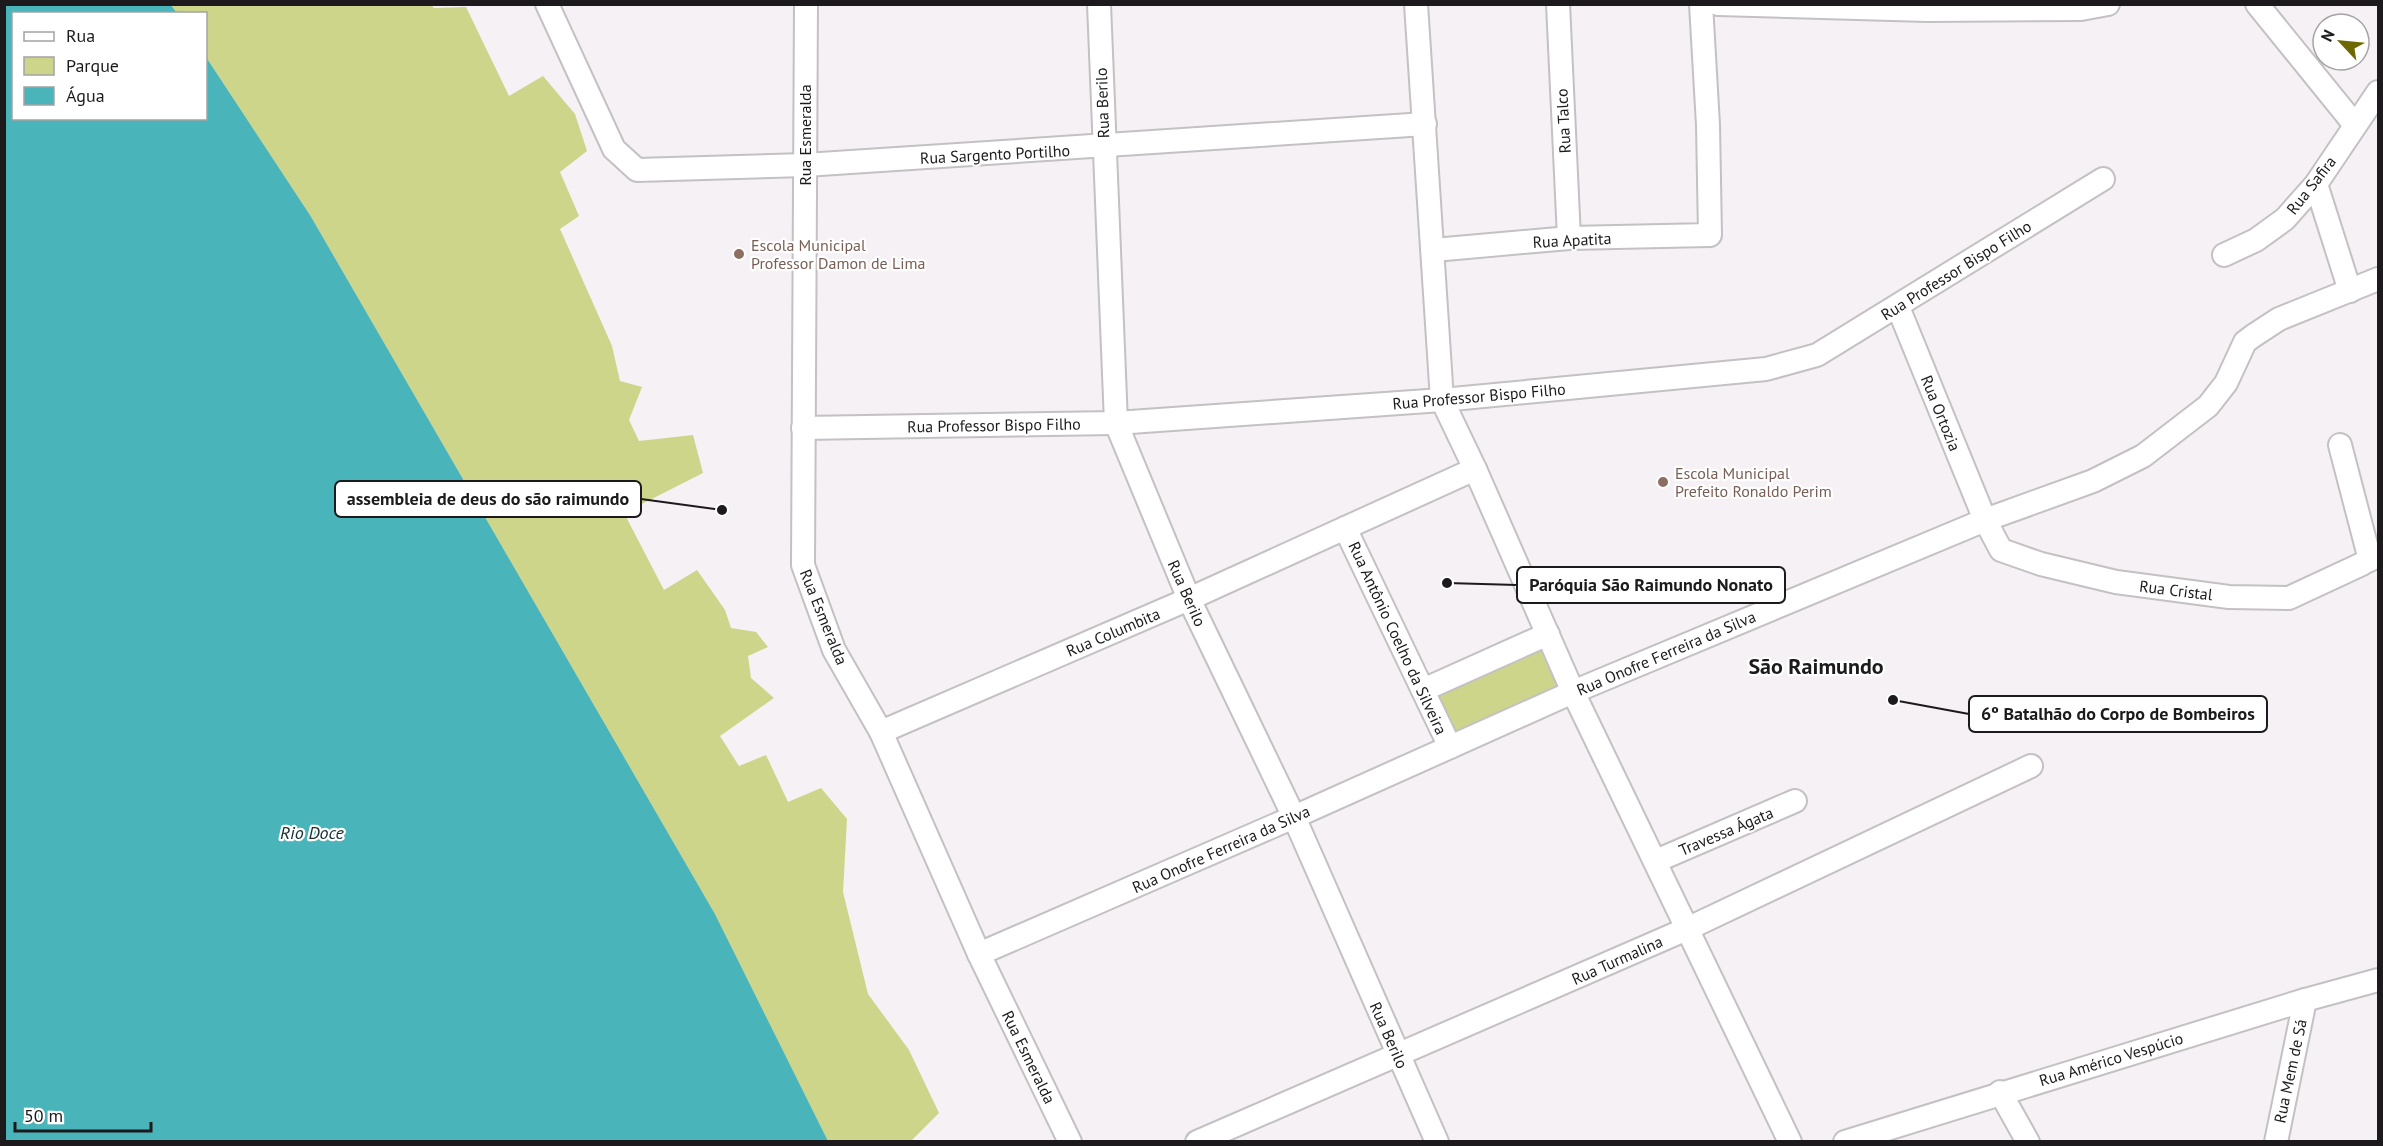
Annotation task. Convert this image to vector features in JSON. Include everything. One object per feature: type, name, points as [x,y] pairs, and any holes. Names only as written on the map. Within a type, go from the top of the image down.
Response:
[{"type":"street","name":"Rua Sargento Portilho","points":[[547,4],[614,150],[637,170],[805,165],[1425,124]]},
{"type":"street","name":"Rua Esmeralda","points":[[806,4],[803,565],[834,650],[881,732],[979,954],[1070,1142]]},
{"type":"street","name":"Rua Berilo","points":[[1099,4],[1103,147],[1116,423],[1189,599],[1294,817],[1437,1142]]},
{"type":"street","points":[[1416,4],[1434,249],[1442,400],[1574,692],[1790,1142]]},
{"type":"street","name":"Rua Talco","points":[[1558,4],[1569,238]]},
{"type":"street","name":"Rua Apatita","points":[[1434,249],[1569,238],[1710,235],[1708,125],[1701,4]]},
{"type":"street","points":[[1718,4],[1928,9],[2081,9],[2108,4]]},
{"type":"street","points":[[2257,4],[2355,125]]},
{"type":"street","name":"Rua Safira","points":[[2224,255],[2256,240],[2284,219],[2316,184],[2379,92]]},
{"type":"street","name":"Rua Professor Bispo Filho","points":[[803,428],[1116,423],[1442,400],[1766,369],[1817,355],[2103,179]]},
{"type":"street","points":[[2316,184],[2350,291]]},
{"type":"street","name":"Rua Onofre Ferreira da Silva","points":[[979,954],[1574,692],[1985,520],[2093,481],[2143,456],[2213,400],[2226,383],[2245,342],[2253,336],[2279,319],[2379,279]]},
{"type":"street","name":"Rua Ortozia","points":[[1898,307],[1985,520]]},
{"type":"street","points":[[2340,445],[2374,557]]},
{"type":"street","name":"Rua Columbita","points":[[881,732],[1189,599],[1475,469]]},
{"type":"street","name":"Rua Cristal","points":[[1985,520],[2001,550],[2041,564],[2116,582],[2229,597],[2289,598],[2374,557]]},
{"type":"street","name":"Rua Antônio Coelho da Silveira","points":[[1345,528],[1450,747]]},
{"type":"street","points":[[1422,690],[1548,634]]},
{"type":"street","name":"Rua Turmalina","points":[[1197,1142],[1689,928],[2031,765]]},
{"type":"street","name":"Travessa Ágata","points":[[1656,861],[1795,801]]},
{"type":"street","name":"Rua Américo Vespúcio","points":[[1845,1142],[2000,1092],[2379,980]]},
{"type":"street","name":"Rua Mem de Sá","points":[[2276,1142],[2305,1000]]},
{"type":"street","points":[[2000,1092],[2028,1142]]},
{"type":"green space","points":[[430,4],[434,8],[466,7],[509,96],[543,76],[575,114],[587,151],[560,172],[579,216],[560,229],[612,346],[620,381],[642,387],[629,420],[639,441],[693,435],[703,473],[624,513],[664,590],[697,570],[725,610],[731,628],[756,632],[768,647],[748,656],[751,678],[774,698],[720,736],[739,766],[766,755],[788,802],[821,788],[847,819],[843,892],[868,994],[909,1050],[939,1113],[911,1141],[828,1141],[715,914],[310,215],[207,59],[207,12],[176,12],[171,5]]},
{"type":"green space","points":[[1538,644],[1560,693],[1451,743],[1426,692]]},
{"type":"water","name":"Rio Doce","points":[[5,4],[171,5],[176,12],[12,12],[12,120],[207,120],[207,59],[310,215],[715,914],[828,1141],[5,1141]]},
{"type":"place","name":"Escola Municipal Professor Damon de Lima","points":[[739,254]]},
{"type":"place","name":"Escola Municipal Prefeito Ronaldo Perim","points":[[1663,482]]},
{"type":"place","name":"assembleia de deus do são raimundo","points":[[722,510]]},
{"type":"place","name":"Paróquia São Raimundo Nonato","points":[[1447,583]]},
{"type":"place","name":"6º Batalhão do Corpo de Bombeiros","points":[[1893,700]]},
{"type":"district","name":"São Raimundo","points":[[1816,666]]}]
